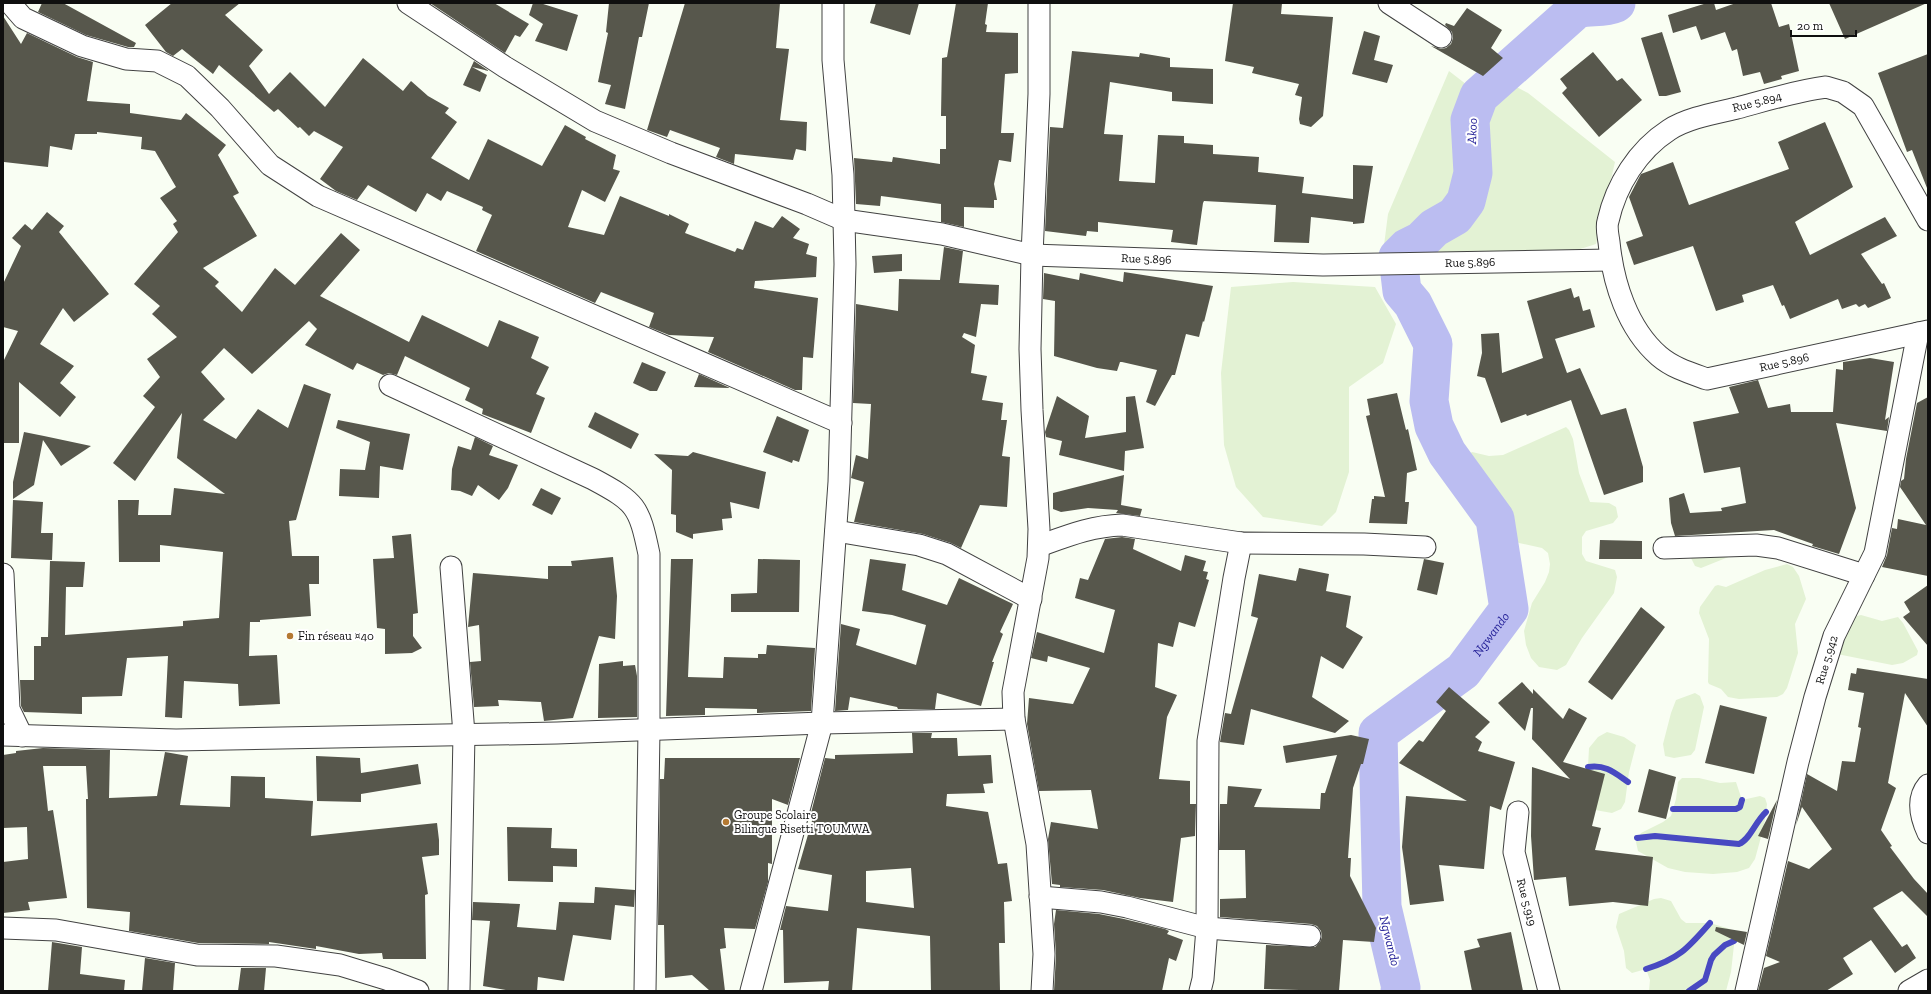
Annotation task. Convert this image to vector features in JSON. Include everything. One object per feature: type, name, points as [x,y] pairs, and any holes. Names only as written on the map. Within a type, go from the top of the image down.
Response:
[{"type":"street","points":[[3,5],[9,3],[23,18],[82,46],[126,59],[157,61],[187,76],[220,108],[270,165],[318,196],[841,424]]},
{"type":"street","name":"Rue 5.896","points":[[408,3],[505,67],[595,121],[671,153],[807,204],[844,220],[942,234],[1032,255],[1323,265],[1611,260],[1623,304],[1638,332],[1658,355],[1676,368],[1707,379],[1923,332]]},
{"type":"street","points":[[751,991],[822,723],[836,531],[841,424],[845,264],[843,175],[833,60],[833,3]]},
{"type":"street","points":[[1039,3],[1039,94],[1032,255],[1030,349],[1039,529],[1038,558],[1013,692],[1014,719],[1037,844],[1044,954],[1042,991]]},
{"type":"street","points":[[1389,3],[1441,37]]},
{"type":"street","name":"Rue 5.894","points":[[1611,260],[1607,222],[1618,191],[1633,164],[1649,145],[1670,129],[1699,117],[1826,86],[1843,92],[1863,106],[1928,220]]},
{"type":"street","name":"Rue 5.942","points":[[1746,991],[1798,762],[1815,697],[1834,636],[1875,553],[1923,332]]},
{"type":"street","points":[[390,385],[593,479],[622,494],[637,511],[643,526],[649,554],[649,730],[645,991]]},
{"type":"street","points":[[1038,546],[1103,526],[1122,526],[1241,543],[1425,546]]},
{"type":"street","points":[[836,531],[919,546],[947,554],[1031,599]]},
{"type":"street","points":[[1200,991],[1204,979],[1208,928],[1208,741],[1241,543]]},
{"type":"street","points":[[1664,548],[1756,545],[1778,548],[1864,575]]},
{"type":"street","points":[[451,567],[464,734],[459,991]]},
{"type":"street","points":[[3,574],[8,709],[13,736],[176,740],[649,730],[822,723],[1014,719]]},
{"type":"street","points":[[1928,785],[1925,789],[1920,809],[1928,833]]},
{"type":"street","name":"Rue 5.919","points":[[1518,812],[1514,852],[1549,991]]},
{"type":"street","points":[[1040,897],[1101,902],[1127,907],[1208,928],[1310,936]]},
{"type":"street","points":[[3,928],[56,930],[197,955],[276,956],[333,964],[386,979],[418,991]]},
{"type":"street","points":[[1909,991],[1928,980]]},
{"type":"green space","points":[[1449,71],[1471,88],[1507,82],[1528,93],[1615,162],[1596,244],[1571,252],[1383,253],[1388,214]]},
{"type":"green space","points":[[1293,282],[1375,287],[1396,324],[1383,363],[1349,387],[1349,472],[1336,512],[1322,526],[1263,517],[1236,487],[1224,445],[1221,373],[1231,287]]},
{"type":"green space","points":[[1566,427],[1573,439],[1579,473],[1590,502],[1609,503],[1616,507],[1618,517],[1613,523],[1586,531],[1582,537],[1582,554],[1586,561],[1615,570],[1617,577],[1614,593],[1582,638],[1566,665],[1557,670],[1539,667],[1531,658],[1526,645],[1524,631],[1532,603],[1545,582],[1549,572],[1550,564],[1548,553],[1542,548],[1519,543],[1501,531],[1491,520],[1483,506],[1485,495],[1470,463],[1469,454],[1472,452],[1489,456],[1503,455]]},
{"type":"green space","points":[[1692,552],[1731,556],[1701,568],[1695,566],[1691,558]]},
{"type":"green space","points":[[1787,564],[1793,567],[1799,576],[1806,599],[1795,624],[1798,653],[1787,688],[1783,694],[1777,697],[1739,699],[1728,697],[1721,689],[1709,684],[1708,682],[1709,639],[1699,613],[1700,607],[1715,586],[1718,585],[1726,587],[1765,570]]},
{"type":"green space","points":[[1861,615],[1882,621],[1898,617],[1903,623],[1918,651],[1917,655],[1903,663],[1892,665],[1837,654],[1852,617]]},
{"type":"green space","points":[[1695,693],[1700,696],[1704,707],[1695,750],[1691,755],[1674,758],[1665,756],[1663,744],[1676,700]]},
{"type":"green space","points":[[1607,732],[1624,737],[1636,745],[1629,772],[1625,802],[1621,809],[1612,813],[1595,810],[1578,775],[1588,767],[1589,748],[1598,737]]},
{"type":"green space","points":[[1682,778],[1699,778],[1720,783],[1736,782],[1742,800],[1760,796],[1765,798],[1767,804],[1764,826],[1755,859],[1749,868],[1737,872],[1713,874],[1685,872],[1668,868],[1638,851],[1636,842],[1641,833],[1663,822],[1671,816],[1676,799],[1678,782]]},
{"type":"green space","points":[[1661,898],[1671,901],[1681,919],[1686,923],[1710,923],[1730,929],[1734,945],[1731,972],[1726,991],[1649,991],[1650,980],[1646,969],[1632,973],[1626,968],[1624,951],[1616,927],[1619,914],[1654,899]]},
{"type":"building","points":[[42,3],[63,3],[136,43],[134,47],[128,47],[86,35],[38,12]]},
{"type":"building","points":[[172,3],[240,3],[225,15],[263,50],[249,66],[269,94],[290,72],[325,107],[363,58],[403,91],[411,81],[428,96],[449,108],[445,113],[457,122],[431,158],[469,180],[488,139],[542,166],[565,125],[586,137],[585,139],[616,155],[613,169],[620,171],[605,202],[582,190],[568,227],[604,235],[620,196],[669,216],[669,214],[689,224],[685,233],[735,252],[737,248],[743,250],[755,221],[773,228],[782,216],[800,229],[793,238],[809,244],[806,254],[817,257],[816,277],[755,281],[754,288],[818,298],[813,358],[803,357],[802,390],[795,390],[708,352],[714,337],[669,335],[649,327],[654,313],[601,292],[595,303],[476,251],[492,215],[482,210],[483,207],[447,191],[441,201],[427,193],[416,212],[368,185],[357,200],[336,191],[320,179],[343,147],[314,131],[309,136],[278,109],[274,112],[219,65],[213,74],[182,49],[173,56],[166,52],[145,25]]},
{"type":"building","points":[[430,3],[494,3],[529,24],[520,37],[515,35],[505,53]]},
{"type":"building","points":[[533,3],[540,3],[578,15],[567,51],[535,41],[543,24],[529,15]]},
{"type":"building","points":[[609,3],[649,3],[642,37],[639,37],[625,109],[605,104],[611,85],[598,82],[608,33],[606,32]]},
{"type":"building","points":[[685,3],[780,3],[776,48],[789,49],[780,120],[807,122],[806,151],[796,149],[793,160],[735,154],[734,164],[716,157],[720,148],[670,130],[667,137],[647,130]]},
{"type":"building","points":[[876,3],[919,3],[910,35],[870,23]]},
{"type":"building","points":[[956,3],[988,3],[985,24],[987,25],[986,32],[1018,33],[1018,73],[1005,74],[1001,133],[1014,133],[1011,162],[999,160],[994,184],[997,200],[994,200],[994,208],[964,207],[964,227],[941,222],[941,204],[881,196],[880,206],[856,204],[854,158],[892,162],[893,157],[940,164],[940,149],[946,149],[946,116],[941,116],[942,58],[947,57]]},
{"type":"building","points":[[1233,3],[1282,3],[1281,14],[1333,17],[1323,116],[1311,127],[1300,124],[1299,119],[1302,97],[1295,95],[1299,84],[1252,73],[1254,67],[1225,61]]},
{"type":"building","points":[[1707,3],[1714,3],[1716,10],[1736,3],[1771,3],[1779,27],[1789,24],[1799,71],[1781,76],[1782,79],[1764,84],[1760,72],[1743,76],[1737,49],[1732,51],[1725,32],[1701,40],[1696,26],[1673,33],[1668,15]]},
{"type":"building","points":[[1829,3],[1927,3],[1845,39]]},
{"type":"building","points":[[1467,8],[1502,30],[1491,48],[1503,58],[1483,76],[1431,46],[1441,49],[1446,48],[1451,44],[1453,38],[1452,32],[1445,25],[1446,23],[1454,26]]},
{"type":"building","points":[[3,16],[21,44],[27,33],[77,57],[93,62],[87,101],[130,104],[130,113],[181,120],[186,113],[226,145],[218,155],[239,193],[233,196],[257,236],[203,268],[219,282],[215,286],[242,312],[275,268],[295,285],[341,233],[360,250],[320,296],[409,342],[422,315],[488,347],[499,320],[539,337],[531,358],[549,367],[536,394],[545,398],[531,433],[482,414],[483,409],[465,400],[470,388],[405,356],[397,375],[389,373],[383,375],[357,363],[353,370],[305,345],[317,329],[309,321],[252,374],[224,348],[201,372],[225,399],[203,420],[236,439],[258,409],[288,428],[304,384],[331,394],[296,520],[289,521],[292,556],[319,556],[319,584],[309,584],[311,616],[250,622],[249,656],[277,655],[280,704],[239,706],[238,684],[184,681],[182,718],[165,717],[168,656],[127,658],[122,696],[82,697],[82,714],[24,712],[21,706],[20,680],[34,680],[34,646],[41,646],[41,637],[48,637],[50,561],[85,562],[83,587],[66,587],[65,635],[183,626],[183,621],[219,618],[223,552],[160,545],[160,562],[119,562],[118,500],[139,500],[138,515],[171,515],[174,488],[225,494],[177,458],[182,413],[135,481],[113,463],[155,407],[143,396],[160,377],[147,359],[177,337],[152,314],[160,306],[134,284],[178,232],[173,224],[177,221],[160,198],[176,187],[155,151],[141,149],[142,137],[97,132],[97,134],[75,134],[72,150],[50,146],[48,167],[4,162]]},
{"type":"building","points":[[1364,31],[1380,36],[1374,60],[1393,65],[1387,83],[1352,74]]},
{"type":"building","points":[[1662,32],[1681,92],[1666,96],[1659,96],[1641,38]]},
{"type":"building","points":[[1072,51],[1139,57],[1140,53],[1170,58],[1170,67],[1213,69],[1213,104],[1172,101],[1172,92],[1110,82],[1104,134],[1123,135],[1119,181],[1155,183],[1158,135],[1184,136],[1184,143],[1213,145],[1213,154],[1259,157],[1258,172],[1304,177],[1302,193],[1353,199],[1353,165],[1373,166],[1364,223],[1353,224],[1353,222],[1311,217],[1309,243],[1274,242],[1276,205],[1204,201],[1197,245],[1171,242],[1173,230],[1098,222],[1098,232],[1087,231],[1086,236],[1045,231],[1050,127],[1063,128]]},
{"type":"building","points":[[1593,52],[1617,81],[1622,78],[1642,100],[1599,137],[1562,93],[1567,88],[1560,79]]},
{"type":"building","points":[[1928,54],[1927,188],[1912,150],[1907,152],[1878,73]]},
{"type":"building","points":[[474,61],[489,71],[472,67],[487,75],[480,92],[463,85]]},
{"type":"building","points":[[1825,122],[1853,187],[1795,222],[1810,255],[1885,217],[1897,236],[1861,254],[1882,284],[1884,283],[1891,298],[1868,308],[1865,304],[1859,307],[1856,304],[1842,309],[1838,299],[1790,319],[1784,305],[1782,306],[1773,285],[1742,295],[1744,302],[1716,311],[1693,246],[1634,265],[1626,242],[1643,236],[1629,197],[1641,174],[1673,162],[1689,205],[1789,169],[1778,142]]},
{"type":"building","points":[[47,212],[64,226],[59,232],[109,294],[74,322],[63,308],[40,344],[74,366],[60,383],[76,397],[60,417],[19,382],[19,443],[3,443],[3,362],[18,331],[3,327],[3,284],[21,246],[12,238],[25,224],[32,230]]},
{"type":"building","points":[[944,247],[963,251],[959,283],[999,285],[998,305],[981,304],[976,337],[964,333],[962,337],[975,345],[971,373],[987,376],[982,400],[1003,403],[1001,420],[1007,420],[1002,456],[1010,457],[1007,507],[980,505],[961,548],[951,543],[923,534],[854,522],[864,482],[851,478],[856,455],[868,459],[871,404],[853,403],[856,304],[898,311],[899,279],[940,280]]},
{"type":"building","points":[[902,254],[902,271],[874,273],[872,256]]},
{"type":"building","points":[[1124,272],[1213,286],[1199,337],[1186,334],[1175,375],[1172,375],[1155,406],[1146,402],[1157,370],[1120,362],[1117,371],[1097,368],[1054,356],[1055,301],[1043,299],[1044,273],[1079,280],[1080,273],[1123,282]]},
{"type":"building","points":[[1571,288],[1574,298],[1579,296],[1583,311],[1590,309],[1595,327],[1555,339],[1567,373],[1580,368],[1601,415],[1626,408],[1643,467],[1643,482],[1604,495],[1571,400],[1527,416],[1526,414],[1501,423],[1485,378],[1477,376],[1482,353],[1481,334],[1499,333],[1502,373],[1543,358],[1527,301]]},
{"type":"building","points":[[1870,358],[1894,362],[1885,420],[1889,417],[1887,431],[1836,423],[1856,508],[1839,554],[1812,546],[1813,544],[1774,530],[1675,536],[1671,523],[1669,498],[1684,493],[1690,513],[1722,511],[1721,508],[1746,503],[1740,467],[1704,473],[1693,422],[1739,413],[1729,387],[1758,380],[1768,408],[1790,404],[1791,412],[1833,412],[1836,369],[1843,370],[1843,362]]},
{"type":"building","points":[[642,362],[666,372],[657,391],[650,391],[633,383]]},
{"type":"building","points":[[699,374],[730,388],[694,387]]},
{"type":"building","points":[[1397,393],[1406,430],[1408,429],[1417,470],[1407,473],[1405,502],[1409,502],[1407,524],[1369,523],[1372,499],[1374,499],[1374,496],[1385,497],[1366,416],[1370,415],[1367,399]]},
{"type":"building","points":[[1057,396],[1089,416],[1085,438],[1126,432],[1126,397],[1135,396],[1144,448],[1125,451],[1124,471],[1059,455],[1062,441],[1046,437],[1045,432]]},
{"type":"building","points":[[1928,397],[1928,576],[1882,567],[1887,555],[1892,528],[1897,529],[1898,519],[1926,525],[1900,487],[1901,481],[1904,479],[1906,459],[1917,403]]},
{"type":"building","points":[[595,412],[639,434],[631,449],[588,427]]},
{"type":"building","points":[[777,416],[809,430],[799,462],[793,460],[792,463],[763,452]]},
{"type":"building","points":[[338,420],[410,434],[403,470],[380,466],[379,498],[339,496],[340,469],[365,470],[370,442],[336,428]]},
{"type":"building","points":[[24,432],[91,446],[61,466],[43,440],[34,485],[13,499],[13,482]]},
{"type":"building","points":[[475,437],[493,446],[489,455],[518,465],[508,488],[499,500],[478,485],[472,496],[460,491],[451,490],[452,469],[458,446],[471,450]]},
{"type":"building","points":[[693,452],[766,472],[759,509],[730,502],[732,518],[722,519],[723,530],[693,534],[693,539],[676,532],[676,515],[671,514],[672,470],[654,454],[688,456]]},
{"type":"building","points":[[1124,475],[1121,505],[1142,509],[1140,516],[1116,513],[1118,510],[1088,508],[1061,512],[1053,509],[1053,493]]},
{"type":"building","points":[[541,488],[561,498],[552,515],[532,505]]},
{"type":"building","points":[[13,500],[43,502],[41,533],[53,533],[52,560],[11,558]]},
{"type":"building","points":[[411,534],[418,613],[413,614],[413,636],[422,648],[412,653],[385,654],[385,629],[377,628],[373,559],[394,558],[392,536]]},
{"type":"building","points":[[1122,537],[1135,539],[1133,549],[1181,571],[1185,555],[1206,561],[1203,571],[1208,572],[1206,579],[1209,580],[1195,627],[1179,622],[1173,647],[1158,643],[1155,687],[1177,695],[1167,717],[1159,779],[1190,781],[1190,804],[1196,804],[1195,836],[1181,838],[1173,902],[1140,898],[1103,890],[1060,887],[1060,885],[1052,884],[1048,839],[1051,822],[1098,829],[1091,790],[1039,791],[1027,724],[1029,698],[1073,704],[1090,668],[1048,656],[1047,662],[1031,658],[1037,632],[1104,653],[1115,610],[1075,598],[1080,578],[1088,580],[1105,539]]},
{"type":"building","points":[[1600,540],[1642,541],[1642,559],[1599,559]]},
{"type":"building","points":[[613,557],[617,596],[615,639],[599,636],[573,718],[544,721],[541,702],[498,700],[499,706],[474,707],[470,662],[481,661],[479,625],[468,627],[473,573],[548,579],[548,566],[572,566],[571,561]]},
{"type":"building","points":[[671,559],[693,559],[688,677],[723,678],[724,657],[758,658],[758,654],[766,654],[767,645],[815,648],[811,711],[757,713],[757,709],[705,708],[705,715],[666,716]]},
{"type":"building","points":[[758,559],[800,560],[799,612],[731,612],[731,594],[757,593]]},
{"type":"building","points":[[870,559],[906,564],[902,590],[947,605],[959,578],[1013,604],[1000,632],[1003,634],[992,662],[994,662],[981,706],[937,693],[935,709],[898,709],[897,707],[850,697],[848,710],[835,711],[841,624],[860,629],[856,645],[916,665],[926,625],[892,615],[862,611]]},
{"type":"building","points":[[1424,559],[1444,563],[1437,595],[1417,590]]},
{"type":"building","points":[[1299,568],[1329,574],[1326,591],[1351,596],[1346,627],[1363,637],[1343,669],[1321,656],[1312,697],[1349,721],[1335,733],[1251,709],[1244,745],[1220,742],[1225,713],[1231,714],[1258,618],[1251,616],[1259,574],[1296,581]]},
{"type":"building","points":[[1928,585],[1928,646],[1903,617],[1910,612],[1904,602]]},
{"type":"building","points":[[1641,607],[1665,627],[1612,700],[1588,682]]},
{"type":"building","points":[[623,661],[623,666],[635,665],[637,676],[637,717],[598,718],[599,664]]},
{"type":"building","points":[[1857,668],[1928,679],[1928,727],[1905,693],[1888,783],[1896,788],[1881,830],[1892,846],[1890,847],[1914,879],[1928,894],[1928,917],[1902,891],[1873,908],[1902,947],[1907,944],[1916,958],[1895,973],[1871,940],[1843,958],[1853,974],[1826,991],[1758,991],[1764,968],[1780,962],[1766,956],[1788,861],[1809,869],[1832,849],[1802,807],[1796,825],[1807,774],[1837,791],[1842,761],[1855,762],[1861,728],[1858,727],[1864,693],[1848,690],[1851,673],[1856,674]]},
{"type":"building","points":[[1522,682],[1533,694],[1533,689],[1563,719],[1569,708],[1587,718],[1563,762],[1605,774],[1592,826],[1601,828],[1595,850],[1653,857],[1648,906],[1613,902],[1569,906],[1566,877],[1534,880],[1531,836],[1532,767],[1570,779],[1532,739],[1533,708],[1531,708],[1525,731],[1498,703]]},
{"type":"building","points":[[1449,687],[1490,722],[1475,737],[1482,742],[1478,751],[1515,762],[1501,810],[1490,806],[1484,869],[1439,865],[1444,901],[1410,905],[1402,847],[1406,796],[1467,801],[1399,763],[1419,740],[1423,742],[1446,711],[1436,702]]},
{"type":"building","points":[[1720,705],[1767,717],[1754,774],[1705,763]]},
{"type":"building","points":[[912,733],[932,733],[931,738],[957,738],[958,756],[991,755],[993,783],[983,784],[985,793],[947,794],[946,806],[988,812],[998,864],[1007,863],[1012,901],[1004,902],[1005,943],[999,943],[1000,991],[931,991],[930,936],[857,928],[852,991],[828,991],[829,981],[784,983],[783,930],[780,930],[786,906],[828,911],[832,875],[798,869],[814,814],[811,813],[825,758],[835,759],[835,755],[913,753]],"holes":[[[911,868],[914,908],[866,902],[866,871]]]},
{"type":"building","points":[[1351,735],[1369,739],[1363,764],[1361,764],[1353,788],[1348,858],[1351,858],[1350,876],[1376,928],[1374,942],[1343,940],[1339,991],[1264,989],[1266,945],[1315,947],[1320,942],[1322,937],[1321,931],[1317,926],[1311,924],[1220,917],[1220,899],[1246,898],[1245,850],[1219,850],[1220,804],[1227,804],[1228,786],[1262,789],[1254,807],[1320,809],[1321,793],[1325,793],[1337,755],[1286,763],[1283,746]]},
{"type":"building","points":[[43,748],[110,750],[109,798],[157,796],[165,752],[188,756],[180,805],[230,807],[231,776],[265,777],[265,798],[313,801],[311,836],[437,823],[439,855],[422,857],[428,894],[425,895],[426,959],[383,959],[382,953],[359,954],[316,946],[316,949],[269,942],[269,944],[198,943],[129,931],[130,912],[87,908],[86,799],[88,799],[86,766],[43,766],[48,811],[53,810],[67,898],[28,902],[30,910],[3,913],[3,862],[28,859],[27,827],[3,828],[3,755],[16,753],[16,751]]},
{"type":"building","points":[[316,756],[360,758],[361,773],[418,764],[421,784],[361,794],[361,802],[317,801]]},
{"type":"building","name":"Groupe Scolaire Bilingue Risetti TOUMWA","points":[[665,758],[800,758],[788,805],[772,799],[772,864],[768,863],[768,882],[755,929],[724,928],[726,948],[720,949],[725,991],[710,991],[692,975],[665,978],[664,925],[658,925],[660,779],[664,779]]},
{"type":"building","points":[[1649,769],[1676,777],[1666,819],[1638,812]]},
{"type":"building","points":[[1777,800],[1768,839],[1758,836],[1768,817]]},
{"type":"building","points":[[507,827],[552,828],[551,848],[577,849],[577,867],[553,866],[553,882],[508,881]]},
{"type":"building","points":[[595,887],[635,890],[634,907],[615,905],[611,940],[573,935],[564,981],[538,977],[537,991],[511,991],[483,986],[490,921],[472,920],[473,902],[520,904],[517,927],[556,930],[559,902],[594,903]]},
{"type":"building","points":[[1056,910],[1099,914],[1124,919],[1165,929],[1169,931],[1167,934],[1183,940],[1176,961],[1169,958],[1162,991],[1054,991],[1056,955],[1054,924]]},
{"type":"building","points":[[1716,927],[1747,932],[1744,945],[1715,931]]},
{"type":"building","points":[[1511,932],[1523,991],[1472,991],[1464,951],[1480,947],[1477,939]]},
{"type":"building","points":[[52,942],[82,947],[80,974],[125,980],[124,991],[48,991]]},
{"type":"building","points":[[145,958],[175,963],[173,991],[142,991]]},
{"type":"building","points":[[241,968],[266,968],[264,991],[238,991]]},
{"type":"waterway","name":"Ngwando","points":[[1400,991],[1401,988],[1382,907],[1378,733],[1463,671],[1509,609],[1495,519],[1447,453],[1434,426],[1429,401],[1433,344],[1413,304],[1402,291],[1398,257],[1407,248],[1421,241],[1434,228],[1455,216],[1466,201],[1473,173],[1470,120],[1479,96],[1577,9],[1606,6],[1616,3]]},
{"type":"waterway","points":[[1588,767],[1594,766],[1605,768],[1628,782]]},
{"type":"waterway","points":[[1673,809],[1736,809],[1740,807],[1742,800]]},
{"type":"waterway","points":[[1637,838],[1655,836],[1739,844],[1746,839],[1766,812]]},
{"type":"waterway","points":[[1646,969],[1667,961],[1682,952],[1710,923]]},
{"type":"waterway","points":[[1689,991],[1705,980],[1714,955],[1725,945],[1734,941]]},
{"type":"place","name":"Fin réseau ¤40","points":[[290,636]]},
{"type":"place","name":"Groupe Scolaire Bilingue Risetti TOUMWA","points":[[726,822]]},
{"type":"water label","name":"Akoo","points":[[1472,131]]}]
